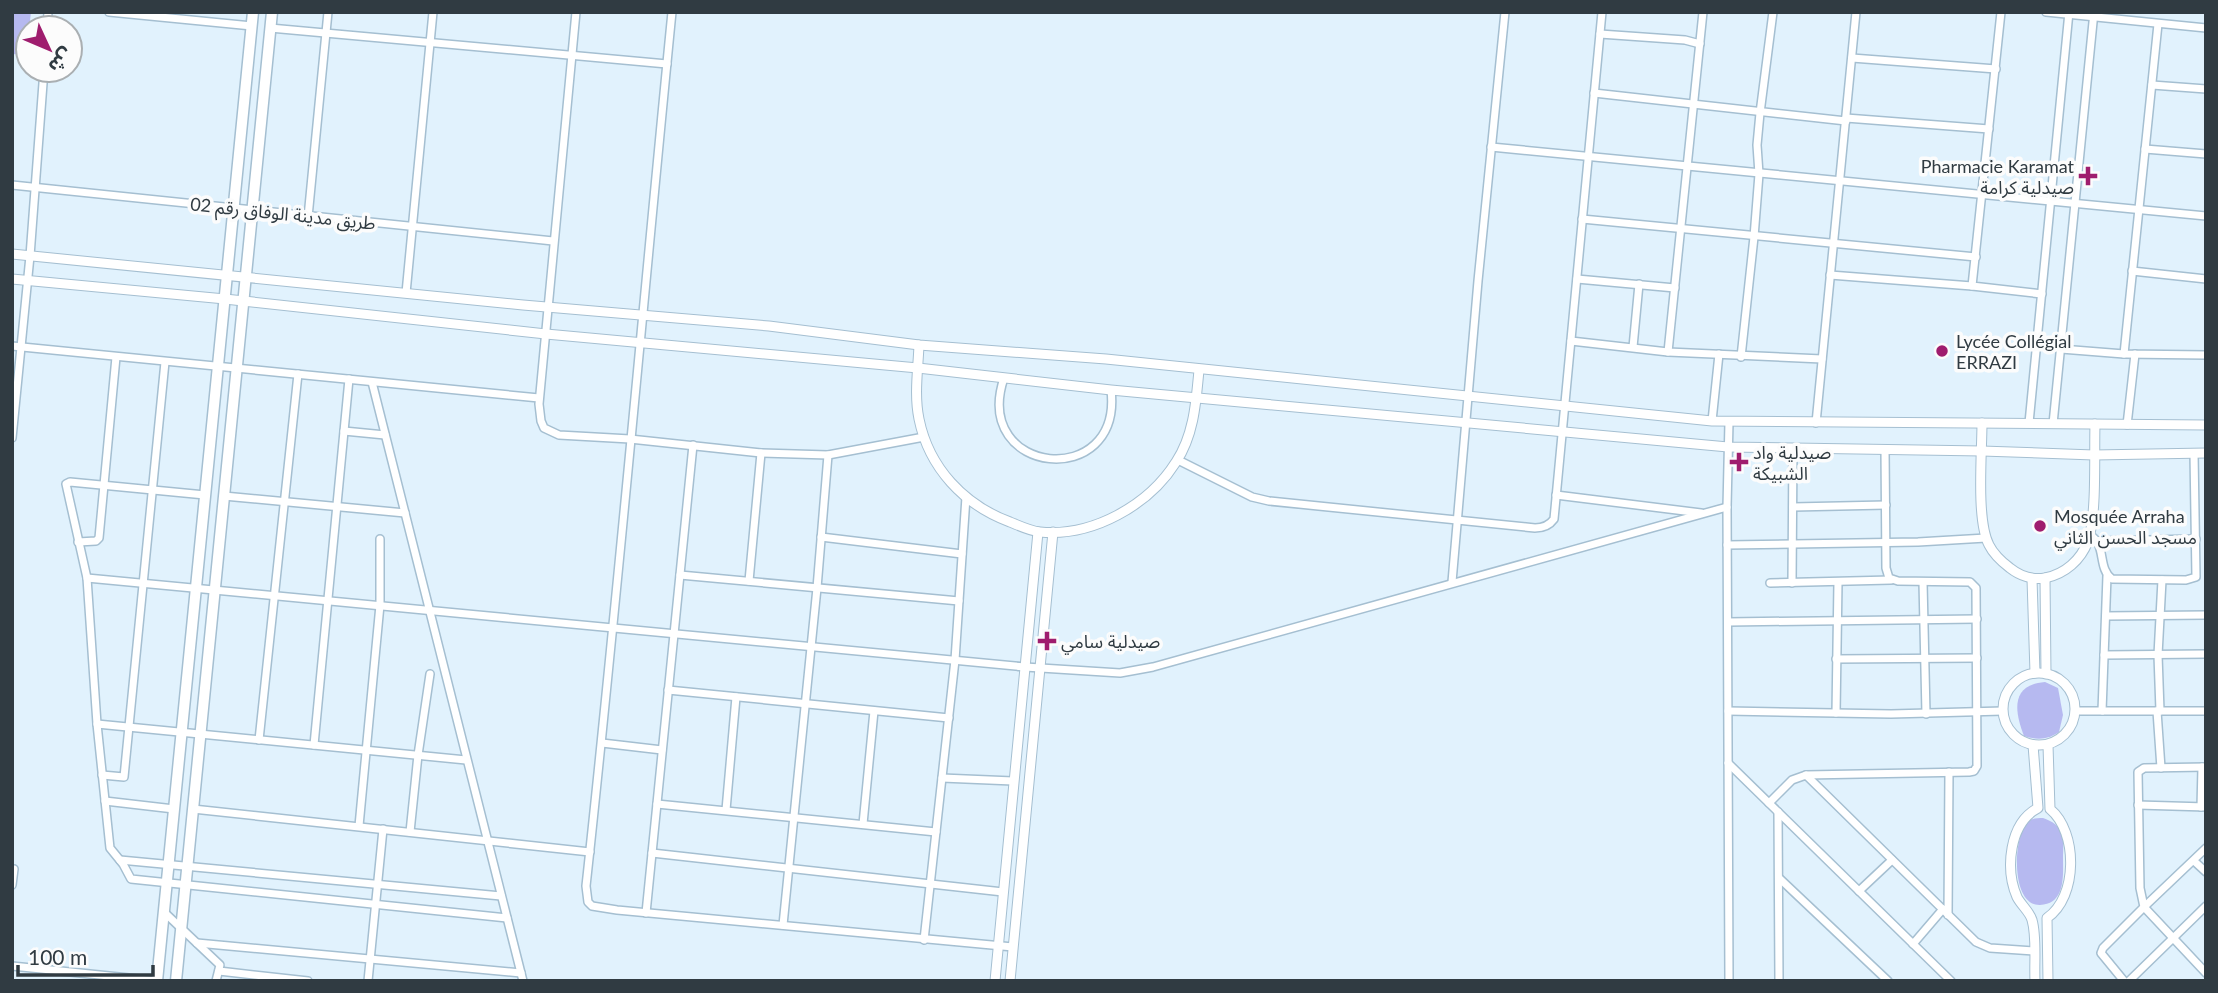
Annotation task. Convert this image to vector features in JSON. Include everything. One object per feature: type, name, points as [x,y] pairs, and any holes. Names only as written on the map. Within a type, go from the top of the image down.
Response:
[{"type":"main road","points":[[157,981],[253,12]]},
{"type":"main road","points":[[176,981],[272,12]]},
{"type":"street","points":[[108,12],[252,26]]},
{"type":"street","points":[[308,217],[328,12]]},
{"type":"street","points":[[406,293],[433,12]]},
{"type":"street","points":[[576,12],[539,398],[544,428],[552,433],[761,453],[828,455],[924,437]]},
{"type":"street","points":[[673,12],[586,893],[590,905],[646,913],[1013,947]]},
{"type":"street","points":[[1452,582],[1505,12]]},
{"type":"street","points":[[1178,460],[1260,499],[1543,527],[1554,519],[1602,12]]},
{"type":"street","points":[[1668,352],[1703,12]]},
{"type":"street","points":[[1741,357],[1759,174],[1757,145],[1773,12]]},
{"type":"street","points":[[1816,423],[1856,12]]},
{"type":"street","points":[[1972,286],[2001,12]]},
{"type":"street","points":[[2046,12],[2206,28]]},
{"type":"street","points":[[2029,423],[2069,13]]},
{"type":"street","points":[[2053,424],[2094,15]]},
{"type":"street","points":[[2124,354],[2158,24]]},
{"type":"street","points":[[270,28],[667,64]]},
{"type":"street","points":[[1600,34],[1685,40],[1700,44]]},
{"type":"street","points":[[1852,58],[1996,69]]},
{"type":"street","points":[[12,438],[28,281],[43,84]]},
{"type":"street","points":[[2152,85],[2206,89]]},
{"type":"street","points":[[1594,93],[1760,113],[1989,129]]},
{"type":"street","points":[[1491,147],[2206,216]]},
{"type":"street","points":[[2145,149],[2206,154]]},
{"type":"street","name":"طريق مدينة الوفاق رقم 02","points":[[12,185],[553,241]]},
{"type":"street","points":[[1582,219],[1976,257]]},
{"type":"street","points":[[12,254],[769,326],[919,345],[1093,358],[1712,421],[2206,425]]},
{"type":"street","points":[[2132,271],[2206,279]]},
{"type":"street","points":[[1830,275],[2042,294]]},
{"type":"street","points":[[12,279],[1466,425],[1728,447],[2094,455],[2206,453]]},
{"type":"street","points":[[1577,279],[1675,288]]},
{"type":"street","points":[[1633,347],[1639,284]]},
{"type":"street","points":[[1571,341],[1668,352],[1822,359]]},
{"type":"street","points":[[919,345],[916,403],[924,437],[941,470],[966,498],[997,517],[1038,532],[1053,532],[1106,521],[1147,497],[1164,480],[1178,460],[1191,430],[1199,370]]},
{"type":"street","points":[[12,346],[539,398]]},
{"type":"street","points":[[2061,349],[2124,354],[2206,355]]},
{"type":"street","points":[[1712,421],[1719,354]]},
{"type":"street","points":[[2127,425],[2135,354]]},
{"type":"street","points":[[78,542],[96,541],[99,538],[116,357]]},
{"type":"street","points":[[102,775],[124,777],[165,362]]},
{"type":"street","points":[[259,740],[298,374]]},
{"type":"street","points":[[1004,378],[998,405],[1005,431],[1023,451],[1049,460],[1076,456],[1098,441],[1111,417],[1111,390]]},
{"type":"street","points":[[314,745],[349,379]]},
{"type":"street","points":[[197,943],[522,977],[372,382]]},
{"type":"street","points":[[1729,422],[1729,981]]},
{"type":"street","points":[[1982,423],[1982,499],[1986,538],[2000,560],[2014,571],[2032,579],[2045,578],[2065,570],[2094,538]]},
{"type":"street","points":[[2095,424],[2094,538],[2107,575],[2102,711]]},
{"type":"street","points":[[344,431],[385,435]]},
{"type":"street","points":[[646,913],[693,445]]},
{"type":"street","points":[[1792,583],[1793,449]]},
{"type":"street","points":[[1885,449],[1887,574],[1892,580]]},
{"type":"street","points":[[749,581],[761,453]]},
{"type":"street","points":[[2194,453],[2196,577]]},
{"type":"street","points":[[783,925],[828,455]]},
{"type":"street","points":[[205,495],[70,482],[66,484],[87,578],[97,724],[110,848],[131,879],[507,918]]},
{"type":"street","points":[[1556,495],[1705,513]]},
{"type":"street","points":[[224,496],[405,513]]},
{"type":"street","points":[[924,940],[955,660],[966,498]]},
{"type":"street","points":[[2196,502],[2206,502]]},
{"type":"street","points":[[1793,507],[1886,505]]},
{"type":"street","points":[[87,578],[1100,673],[1135,671],[1727,507]]},
{"type":"street","points":[[995,981],[1038,532]]},
{"type":"street","points":[[1010,981],[1053,532]]},
{"type":"street","points":[[821,537],[962,554]]},
{"type":"street","points":[[1727,545],[1986,538]]},
{"type":"street","points":[[2094,538],[2206,541]]},
{"type":"street","points":[[359,826],[380,605],[380,539]]},
{"type":"street","points":[[680,575],[959,601]]},
{"type":"street","points":[[2107,575],[2123,581],[2206,577]]},
{"type":"street","points":[[2045,578],[2046,674]]},
{"type":"street","points":[[2032,579],[2035,673]]},
{"type":"street","points":[[1769,803],[1792,780],[1806,775],[1969,772],[1976,769],[1977,619],[1976,588],[1973,583],[1892,580],[1770,583]]},
{"type":"street","points":[[2161,768],[2158,655],[2162,580]]},
{"type":"street","points":[[1836,713],[1838,582]]},
{"type":"street","points":[[1923,582],[1926,713]]},
{"type":"street","points":[[2106,616],[2206,615]]},
{"type":"street","points":[[1728,622],[1977,619]]},
{"type":"street","points":[[2104,655],[2206,654]]},
{"type":"street","points":[[1836,659],[1976,658]]},
{"type":"street","points":[[2035,673],[2046,674],[2064,683],[2075,700],[2076,711],[2067,733],[2059,740],[2048,745],[2033,746],[2012,734],[2005,723],[2004,700],[2015,682],[2035,673]]},
{"type":"street","points":[[410,832],[430,674]]},
{"type":"street","points":[[668,690],[948,718]]},
{"type":"street","points":[[726,810],[736,697]]},
{"type":"street","points":[[863,824],[874,711]]},
{"type":"street","points":[[1728,711],[2003,711]]},
{"type":"street","points":[[2076,711],[2206,711]]},
{"type":"street","points":[[97,724],[466,760]]},
{"type":"street","points":[[602,743],[662,750]]},
{"type":"street","points":[[2048,745],[2050,809]]},
{"type":"street","points":[[2033,746],[2038,808]]},
{"type":"street","points":[[1728,763],[1951,981]]},
{"type":"street","points":[[2138,805],[2204,807],[2204,767],[2139,770],[2137,776],[2140,888],[2144,907],[2206,973]]},
{"type":"street","points":[[1913,944],[1945,912],[1950,772]]},
{"type":"street","points":[[1806,775],[1976,942],[1983,946],[2034,951]]},
{"type":"street","points":[[942,778],[1013,781]]},
{"type":"street","points":[[105,801],[174,809]]},
{"type":"street","points":[[657,804],[936,832]]},
{"type":"street","points":[[2032,918],[2047,918],[2055,912],[2063,902],[2068,883],[2066,833],[2050,809],[2038,808],[2029,813],[2017,827],[2012,859],[2017,896],[2032,918],[2035,981]]},
{"type":"street","points":[[193,809],[590,852]]},
{"type":"street","points":[[1778,812],[1779,981]]},
{"type":"street","points":[[368,981],[383,829]]},
{"type":"street","points":[[2206,848],[2101,951],[2103,959],[2127,981],[2206,906]]},
{"type":"street","points":[[652,853],[1003,892]]},
{"type":"street","points":[[120,860],[501,896]]},
{"type":"street","points":[[1859,891],[1892,860]]},
{"type":"street","points":[[2194,861],[2206,872]]},
{"type":"street","points":[[12,869],[12,885]]},
{"type":"street","points":[[1779,877],[1888,981]]},
{"type":"street","points":[[164,912],[181,931],[220,965],[216,981]]},
{"type":"street","points":[[2047,918],[2048,981]]},
{"type":"street","points":[[12,966],[157,981]]},
{"type":"street","points":[[219,971],[307,981]]},
{"type":"shaded area","points":[[12,12],[31,12],[14,14],[12,54]]},
{"type":"shaded area","points":[[2045,682],[2058,688],[2063,715],[2059,732],[2042,738],[2024,736],[2018,717],[2018,700],[2026,688]]},
{"type":"shaded area","points":[[2043,818],[2055,824],[2061,832],[2063,872],[2059,894],[2055,900],[2040,905],[2030,902],[2023,894],[2019,883],[2017,854],[2023,829],[2028,822]]},
{"type":"place","name":"Pharmacie Karamat صيدلية كرامة","points":[[2088,176]]},
{"type":"place","name":"Lycée Collégial ERRAZI","points":[[1942,351]]},
{"type":"place","name":"صيدلية واد الشبيكة","points":[[1739,462]]},
{"type":"place","name":"Mosquée Arraha مسجد الحسن الثاني","points":[[2040,526]]},
{"type":"place","name":"صيدلية سامي","points":[[1047,641]]}]
